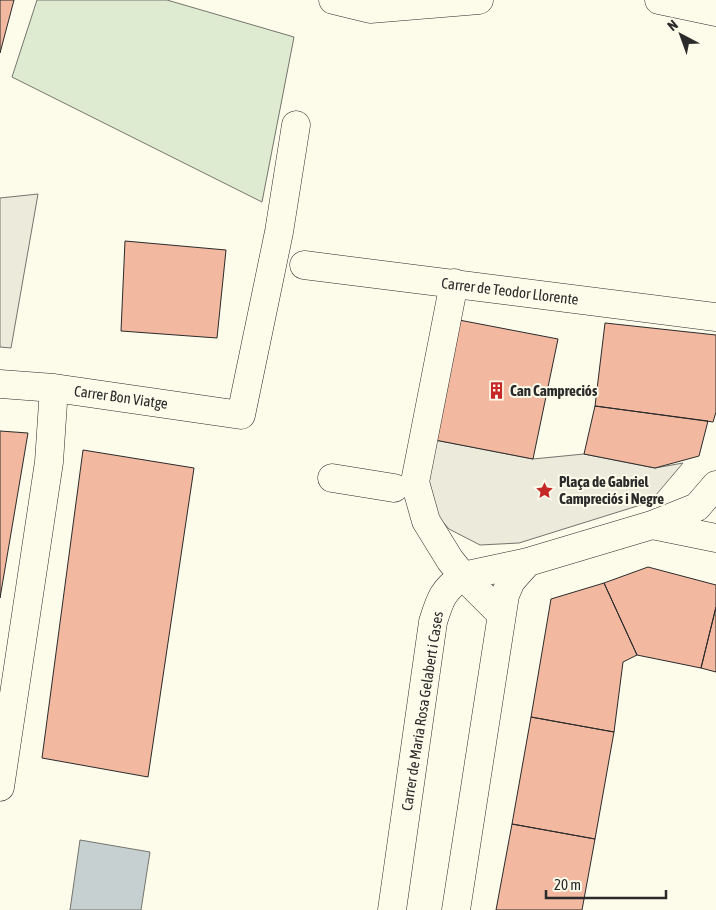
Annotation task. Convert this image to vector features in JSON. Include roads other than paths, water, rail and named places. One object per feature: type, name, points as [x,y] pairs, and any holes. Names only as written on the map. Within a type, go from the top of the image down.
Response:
[{"type":"street","points":[[333,0],[370,9],[479,0]]},
{"type":"street","points":[[659,0],[716,12]]},
{"type":"street","name":"Carrer Bon Viatge","points":[[0,384],[54,388],[241,416],[279,232],[296,125]]},
{"type":"street","name":"Carrer de Teodor Llorente","points":[[304,265],[716,318]]},
{"type":"street","points":[[454,283],[414,482],[426,521],[450,560],[463,576],[501,614]]},
{"type":"street","points":[[0,787],[49,462],[54,388]]},
{"type":"street","points":[[332,478],[394,488]]},
{"type":"street","points":[[463,576],[528,562],[652,525],[697,507],[716,485]]},
{"type":"street","points":[[652,525],[716,538]]},
{"type":"street","points":[[456,910],[501,614],[505,595],[511,581],[528,562]]},
{"type":"street","name":"Carrer de Maria Rosa Gelabert i Cases","points":[[392,910],[433,622],[439,600],[450,586],[463,576]]},
{"type":"place","name":"Can Campreciós","points":[[496,390]]},
{"type":"place","name":"Plaça de Gabriel Campreciós i Negre","points":[[545,490]]}]
